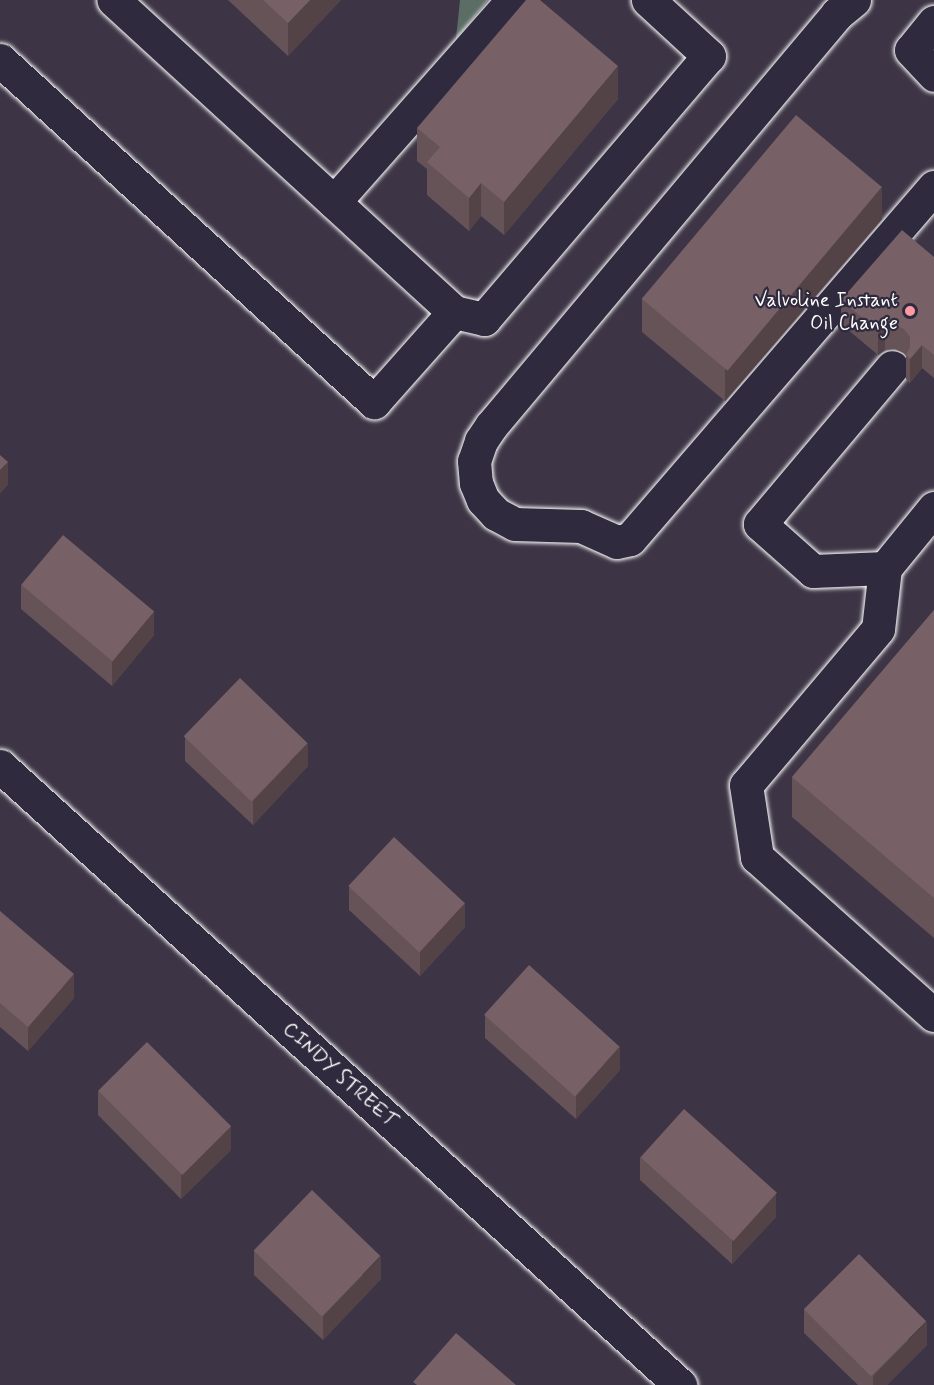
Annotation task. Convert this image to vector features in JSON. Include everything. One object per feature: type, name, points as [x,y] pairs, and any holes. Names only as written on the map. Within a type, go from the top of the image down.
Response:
[{"type":"street","points":[[113,0],[454,312],[484,319],[709,56],[648,0]]},
{"type":"street","points":[[334,202],[513,0]]},
{"type":"street","points":[[854,0],[837,14],[491,426],[481,441],[474,461],[476,483],[483,500],[496,514],[515,524],[580,526],[617,542],[630,539],[934,187]]},
{"type":"street","points":[[934,22],[911,50],[934,75]]},
{"type":"street","points":[[0,60],[374,402],[454,312]]},
{"type":"street","points":[[885,568],[813,571],[760,524],[892,367]]},
{"type":"street","points":[[930,521],[885,568],[878,629],[746,784],[757,857],[934,1015]]},
{"type":"street","name":"CINDY STREET","points":[[0,766],[680,1385]]},
{"type":"green space","points":[[460,0],[488,0],[456,39]]},
{"type":"building","points":[[263,0],[310,0],[288,23]]},
{"type":"building","points":[[526,0],[540,0],[618,66],[504,202],[481,183],[469,198],[427,162],[440,147],[417,128]]},
{"type":"building","points":[[796,115],[882,187],[728,371],[642,299]]},
{"type":"building","points":[[902,230],[934,257],[934,355],[922,345],[910,359],[906,355],[910,347],[910,337],[904,329],[895,325],[885,326],[878,331],[841,300]]},
{"type":"building","points":[[0,455],[8,462],[0,470]]},
{"type":"building","points":[[63,535],[154,611],[112,661],[21,585]]},
{"type":"building","points":[[934,610],[934,898],[792,777]]},
{"type":"building","points":[[240,678],[308,743],[251,802],[184,736]]},
{"type":"building","points":[[394,837],[465,903],[419,952],[348,886]]},
{"type":"building","points":[[0,911],[74,974],[28,1027],[0,1003]]},
{"type":"building","points":[[529,965],[620,1047],[575,1096],[484,1015]]},
{"type":"building","points":[[147,1042],[231,1126],[182,1175],[98,1091]]},
{"type":"building","points":[[684,1109],[777,1193],[733,1241],[641,1157]]},
{"type":"building","points":[[312,1190],[380,1256],[322,1316],[254,1250]]},
{"type":"building","points":[[859,1254],[926,1321],[871,1376],[804,1309]]},
{"type":"building","points":[[456,1333],[516,1385],[417,1385],[413,1382]]},
{"type":"place","name":"Valvoline Instant Oil Change","points":[[910,311]]}]
